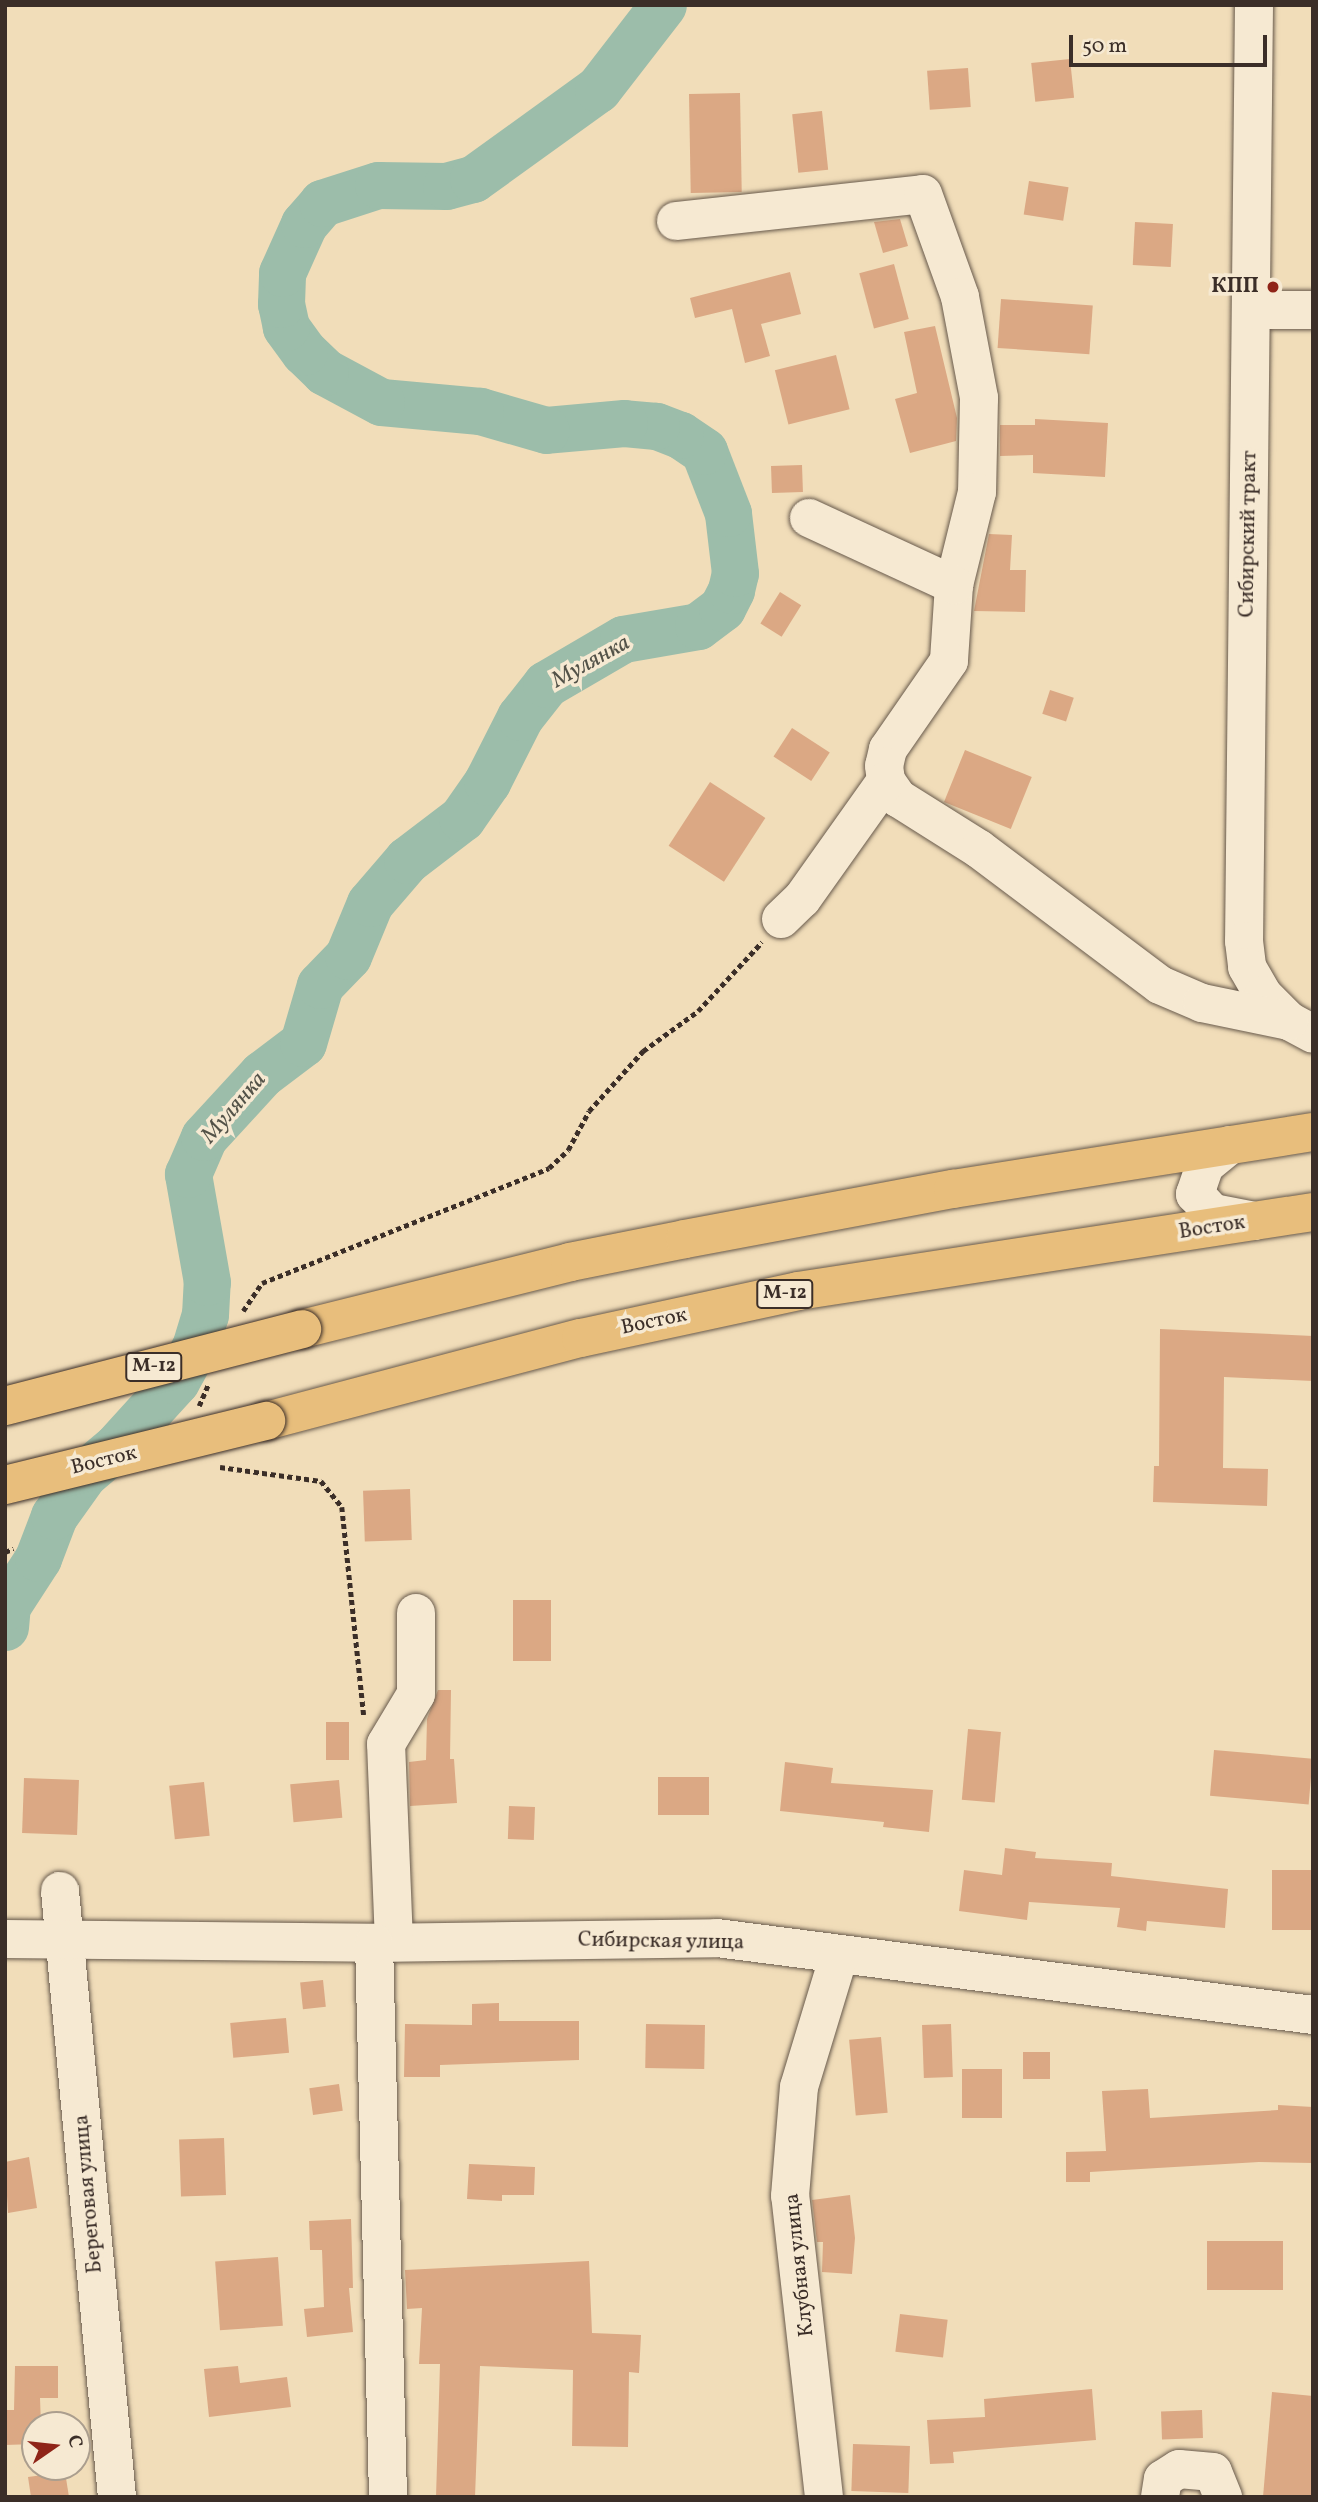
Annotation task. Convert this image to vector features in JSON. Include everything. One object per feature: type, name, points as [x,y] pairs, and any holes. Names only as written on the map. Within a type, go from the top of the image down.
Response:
[{"type":"highway","name":"М-12","points":[[5,1406],[570,1262],[953,1189],[1313,1132]]},
{"type":"highway","name":"Восток","points":[[5,1485],[266,1421],[581,1338],[798,1291],[1313,1212]]},
{"type":"street","name":"Сибирский тракт","points":[[1254,5],[1253,310],[1244,941],[1247,967],[1263,995],[1301,1027]]},
{"type":"street","points":[[676,220],[923,194],[960,297],[979,398],[977,492],[954,585],[949,661],[888,749],[886,781],[802,899],[781,919]]},
{"type":"street","points":[[1253,310],[1313,310]]},
{"type":"street","points":[[809,518],[954,585]]},
{"type":"street","points":[[886,781],[898,798],[979,849],[1160,985],[1202,1003],[1301,1027]]},
{"type":"street","points":[[1230,1145],[1205,1165],[1195,1194],[1213,1213],[1254,1221]]},
{"type":"street","points":[[388,2497],[384,1942],[386,1744],[416,1694],[416,1613]]},
{"type":"street","name":"Береговая улица","points":[[60,1891],[117,2497]]},
{"type":"street","name":"Сибирская улица","points":[[5,1939],[66,1943],[717,1938],[1313,2015]]},
{"type":"street","name":"Клубная улица","points":[[824,2497],[790,2196],[799,2087],[839,1955]]},
{"type":"street","points":[[1160,2497],[1163,2479],[1179,2469],[1213,2472],[1223,2497]]},
{"type":"path","points":[[5,1552],[13,1549]]},
{"type":"building","points":[[1070,59],[1074,98],[1035,102],[1031,63]]},
{"type":"building","points":[[968,68],[971,107],[930,110],[927,71]]},
{"type":"building","points":[[740,93],[742,192],[691,193],[689,94]]},
{"type":"building","points":[[822,111],[828,170],[798,173],[792,114]]},
{"type":"building","points":[[1029,181],[1069,187],[1063,221],[1024,215]]},
{"type":"building","points":[[900,219],[908,246],[883,253],[874,222]]},
{"type":"building","points":[[1135,222],[1173,224],[1171,267],[1133,265]]},
{"type":"building","points":[[894,264],[909,319],[874,328],[859,273]]},
{"type":"building","points":[[790,272],[801,314],[761,324],[770,356],[745,363],[732,309],[695,318],[690,298]]},
{"type":"building","points":[[1001,299],[1093,305],[1089,354],[998,348]]},
{"type":"building","points":[[935,326],[957,418],[956,441],[910,453],[895,399],[917,393],[904,332]]},
{"type":"building","points":[[836,355],[850,409],[788,425],[775,370]]},
{"type":"building","points":[[1035,419],[1108,423],[1105,477],[1033,473],[1033,455],[1000,456],[1000,425],[1035,425]]},
{"type":"building","points":[[802,465],[803,492],[772,493],[771,466]]},
{"type":"building","points":[[989,534],[1012,535],[1010,570],[1026,570],[1025,612],[974,611]]},
{"type":"building","points":[[780,592],[801,605],[782,637],[760,623]]},
{"type":"building","points":[[1050,690],[1074,698],[1066,722],[1042,714]]},
{"type":"building","points":[[792,728],[830,753],[811,781],[773,757]]},
{"type":"building","points":[[965,750],[1032,777],[1011,829],[944,802]]},
{"type":"building","points":[[710,782],[765,818],[724,882],[669,846]]},
{"type":"building","points":[[1160,1329],[1313,1336],[1313,1381],[1224,1377],[1223,1468],[1268,1469],[1267,1506],[1153,1502],[1154,1466],[1159,1466]]},
{"type":"building","points":[[410,1489],[412,1540],[365,1542],[363,1491]]},
{"type":"building","points":[[513,1600],[551,1600],[551,1661],[513,1661]]},
{"type":"building","points":[[438,1690],[451,1690],[450,1759],[454,1759],[457,1803],[410,1806],[409,1762],[426,1760],[427,1719]]},
{"type":"building","points":[[326,1722],[349,1722],[349,1760],[326,1760]]},
{"type":"building","points":[[968,1729],[1001,1732],[995,1803],[962,1800]]},
{"type":"building","points":[[1214,1750],[1313,1759],[1309,1804],[1210,1796]]},
{"type":"building","points":[[785,1762],[833,1768],[831,1783],[933,1790],[929,1832],[883,1827],[884,1822],[780,1811]]},
{"type":"building","points":[[658,1777],[709,1777],[709,1815],[658,1815]]},
{"type":"building","points":[[24,1778],[79,1780],[77,1835],[22,1833]]},
{"type":"building","points":[[339,1780],[342,1818],[293,1822],[290,1784]]},
{"type":"building","points":[[204,1782],[210,1836],[175,1839],[169,1786]]},
{"type":"building","points":[[509,1806],[535,1807],[534,1840],[508,1839]]},
{"type":"building","points":[[1005,1848],[1036,1852],[1035,1858],[1112,1863],[1111,1876],[1228,1889],[1225,1928],[1147,1921],[1146,1931],[1117,1927],[1120,1908],[1029,1902],[1027,1920],[959,1911],[964,1870],[1002,1875]]},
{"type":"building","points":[[1272,1870],[1313,1870],[1313,1930],[1272,1930]]},
{"type":"building","points":[[323,1980],[326,2007],[303,2009],[300,1982]]},
{"type":"building","points":[[499,2003],[499,2021],[579,2021],[579,2060],[440,2065],[440,2077],[404,2077],[405,2024],[472,2025],[472,2004]]},
{"type":"building","points":[[286,2018],[289,2053],[233,2058],[230,2023]]},
{"type":"building","points":[[646,2024],[705,2025],[704,2069],[645,2068]]},
{"type":"building","points":[[951,2024],[953,2077],[924,2078],[922,2025]]},
{"type":"building","points":[[881,2037],[888,2113],[856,2115],[849,2040]]},
{"type":"building","points":[[1023,2052],[1050,2052],[1050,2079],[1023,2079]]},
{"type":"building","points":[[962,2069],[1002,2069],[1002,2118],[962,2118]]},
{"type":"building","points":[[339,2084],[343,2111],[313,2115],[309,2088]]},
{"type":"building","points":[[1148,2089],[1150,2118],[1278,2110],[1278,2105],[1313,2107],[1313,2163],[1259,2162],[1090,2172],[1090,2182],[1066,2182],[1066,2152],[1106,2151],[1102,2091]]},
{"type":"building","points":[[224,2138],[226,2195],[181,2197],[179,2140]]},
{"type":"building","points":[[29,2157],[37,2208],[8,2213],[5,2162]]},
{"type":"building","points":[[469,2164],[535,2167],[534,2195],[502,2195],[502,2201],[467,2199]]},
{"type":"building","points":[[850,2195],[855,2238],[852,2274],[822,2272],[823,2242],[817,2242],[812,2200]]},
{"type":"building","points":[[351,2219],[353,2288],[349,2288],[353,2332],[307,2337],[304,2309],[324,2307],[322,2250],[310,2250],[309,2221]]},
{"type":"building","points":[[1207,2241],[1283,2241],[1283,2290],[1207,2290]]},
{"type":"building","points":[[278,2257],[283,2326],[220,2330],[215,2261]]},
{"type":"building","points":[[589,2261],[592,2333],[641,2335],[639,2373],[629,2372],[628,2447],[572,2446],[573,2370],[480,2366],[475,2497],[436,2497],[440,2364],[419,2364],[422,2308],[407,2309],[405,2270]]},
{"type":"building","points":[[900,2314],[948,2320],[943,2358],[895,2352]]},
{"type":"building","points":[[15,2366],[58,2366],[58,2398],[40,2398],[40,2411],[21,2411],[21,2444],[5,2445],[5,2410],[14,2410]]},
{"type":"building","points":[[238,2366],[240,2383],[287,2377],[291,2407],[209,2417],[204,2369]]},
{"type":"building","points":[[1092,2389],[1096,2440],[953,2452],[954,2463],[930,2464],[927,2420],[985,2417],[984,2399]]},
{"type":"building","points":[[1272,2392],[1313,2396],[1313,2497],[1263,2497]]},
{"type":"building","points":[[1202,2410],[1203,2438],[1162,2439],[1161,2411]]},
{"type":"building","points":[[853,2444],[910,2446],[908,2493],[851,2491]]},
{"type":"building","points":[[29,2481],[66,2481],[69,2497],[31,2497]]},
{"type":"waterway","name":"Мулянка","points":[[5,1627],[7,1606],[38,1558],[54,1516],[84,1474],[116,1447],[176,1381],[195,1347],[205,1315],[207,1282],[188,1174],[204,1137],[262,1074],[303,1043],[320,985],[348,956],[370,903],[407,860],[462,818],[487,782],[520,717],[546,684],[623,639],[698,626],[722,608],[731,590],[735,573],[728,513],[704,451],[680,435],[656,426],[624,423],[546,430],[480,411],[381,402],[325,372],[304,352],[286,327],[281,304],[282,273],[304,224],[322,203],[378,185],[446,186],[473,179],[598,89],[663,5]]},
{"type":"place","name":"КПП","points":[[1273,287]]}]
